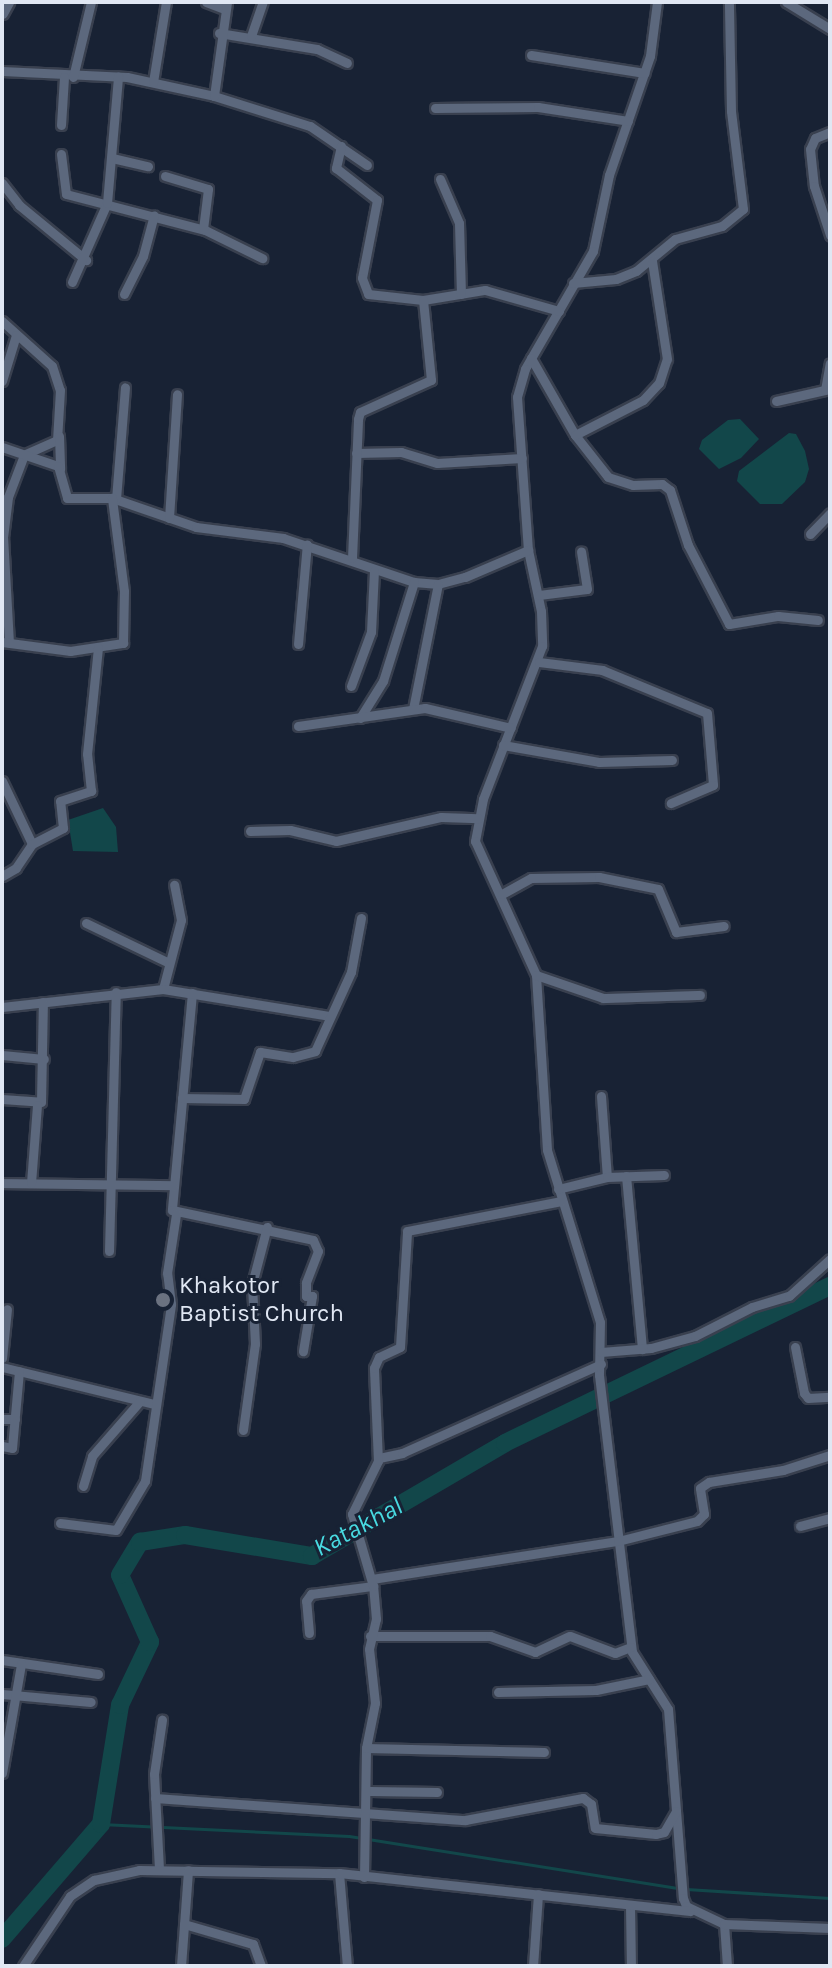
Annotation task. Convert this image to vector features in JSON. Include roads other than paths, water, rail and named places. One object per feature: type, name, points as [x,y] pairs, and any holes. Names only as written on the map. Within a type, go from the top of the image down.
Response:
[{"type":"street","points":[[2,13],[8,2]]},
{"type":"street","points":[[61,125],[69,77],[91,2]]},
{"type":"street","points":[[153,82],[166,2]]},
{"type":"street","points":[[206,2],[226,5],[219,33],[214,96]]},
{"type":"street","points":[[251,36],[263,2]]},
{"type":"street","points":[[657,2],[645,73],[628,121],[593,251],[531,358],[517,397],[528,550],[539,595],[539,662],[503,745],[478,818],[476,850],[502,894],[536,975],[544,1120],[558,1189],[596,1299],[601,1352],[599,1375],[631,1647],[668,1709],[683,1898],[698,1911],[724,1924],[830,1928]]},
{"type":"street","points":[[573,283],[616,279],[652,261],[675,239],[722,226],[746,204],[731,111],[729,2]]},
{"type":"street","points":[[786,2],[830,29]]},
{"type":"street","points":[[219,33],[317,49],[347,63]]},
{"type":"street","points":[[531,55],[645,73]]},
{"type":"street","points":[[2,71],[69,77],[118,76],[214,96],[301,123],[367,165]]},
{"type":"street","points":[[72,282],[86,260],[107,203],[118,76]]},
{"type":"street","points":[[435,108],[538,107],[628,121]]},
{"type":"street","points":[[830,132],[815,138],[810,149],[814,186],[830,235]]},
{"type":"street","points":[[341,146],[336,168],[377,200],[363,287],[368,294],[423,300],[461,294],[512,295],[559,311]]},
{"type":"street","points":[[61,154],[66,194],[203,229],[262,258]]},
{"type":"street","points":[[112,158],[148,166]]},
{"type":"street","points":[[165,176],[208,189],[203,229]]},
{"type":"street","points":[[440,179],[459,223],[461,294]]},
{"type":"street","points":[[2,183],[19,205],[86,260]]},
{"type":"street","points":[[124,294],[143,256],[154,215]]},
{"type":"street","points":[[575,435],[643,400],[659,383],[667,359],[652,261]]},
{"type":"street","points":[[352,558],[360,412],[418,388],[433,375],[423,300]]},
{"type":"street","points":[[2,321],[58,372],[61,473],[67,498],[114,498],[169,518],[307,544],[352,558],[374,571],[414,582],[438,584],[528,550]]},
{"type":"street","points":[[2,381],[16,335]]},
{"type":"street","points":[[531,358],[575,435],[599,468],[619,483],[662,484],[670,490],[688,545],[729,624],[778,616],[818,620]]},
{"type":"street","points":[[776,401],[825,390],[830,363]]},
{"type":"street","points":[[59,429],[51,445],[24,455],[5,502],[6,642],[52,651],[120,647],[126,630],[114,498],[125,387]]},
{"type":"street","points":[[169,518],[177,394]]},
{"type":"street","points":[[2,447],[51,462],[61,473]]},
{"type":"street","points":[[356,453],[401,452],[437,463],[522,458]]},
{"type":"street","points":[[810,534],[830,513]]},
{"type":"street","points":[[298,644],[307,544]]},
{"type":"street","points":[[539,595],[587,589],[581,551]]},
{"type":"street","points":[[351,686],[371,632],[374,571]]},
{"type":"street","points":[[360,718],[383,681],[414,582]]},
{"type":"street","points":[[413,709],[438,584]]},
{"type":"street","points":[[2,876],[16,868],[32,844],[63,828],[60,801],[91,791],[87,754],[98,648]]},
{"type":"street","points":[[539,662],[602,670],[707,713],[713,785],[671,803]]},
{"type":"street","points":[[298,726],[413,709],[511,728]]},
{"type":"street","points":[[503,745],[599,762],[672,760]]},
{"type":"street","points":[[2,781],[32,844]]},
{"type":"street","points":[[250,831],[290,830],[336,841],[441,817],[478,818]]},
{"type":"street","points":[[502,894],[531,878],[599,877],[658,889],[676,932],[724,926]]},
{"type":"street","points":[[163,989],[167,962],[181,920],[174,885]]},
{"type":"street","points":[[182,1098],[244,1099],[255,1055],[293,1057],[315,1051],[351,972],[361,918]]},
{"type":"street","points":[[86,923],[167,962]]},
{"type":"street","points":[[536,975],[603,998],[700,995]]},
{"type":"street","points":[[2,1007],[163,989],[329,1016]]},
{"type":"street","points":[[109,1251],[116,992]]},
{"type":"street","points":[[60,1523],[120,1526],[145,1481],[171,1304],[167,1273],[176,1214],[173,1185],[192,993]]},
{"type":"street","points":[[31,1183],[44,1059],[43,1002]]},
{"type":"street","points":[[2,1055],[44,1059]]},
{"type":"street","points":[[601,1096],[607,1177]]},
{"type":"street","points":[[2,1099],[37,1105]]},
{"type":"street","points":[[558,1189],[607,1177],[664,1175]]},
{"type":"street","points":[[626,1176],[642,1349]]},
{"type":"street","points":[[2,1183],[173,1185]]},
{"type":"street","points":[[370,1636],[376,1631],[372,1583],[354,1524],[354,1504],[379,1458],[374,1368],[379,1357],[400,1347],[407,1231],[562,1201]]},
{"type":"street","points":[[176,1214],[267,1227],[318,1245],[306,1283],[306,1296],[312,1296],[303,1351]]},
{"type":"street","points":[[243,1430],[255,1344],[252,1284],[267,1227]]},
{"type":"street","points":[[601,1352],[642,1349],[695,1336],[752,1307],[789,1296],[830,1259]]},
{"type":"street","points":[[2,1358],[7,1309]]},
{"type":"street","points":[[795,1347],[804,1393],[808,1398],[830,1397]]},
{"type":"street","points":[[379,1458],[601,1364]]},
{"type":"street","points":[[2,1367],[154,1404]]},
{"type":"street","points":[[2,1446],[12,1448],[19,1371]]},
{"type":"street","points":[[83,1486],[92,1456],[140,1401]]},
{"type":"street","points":[[2,1419],[15,1419]]},
{"type":"street","points":[[309,1633],[306,1601],[311,1594],[618,1541],[697,1521],[704,1514],[700,1488],[709,1482],[783,1470],[830,1455]]},
{"type":"street","points":[[800,1526],[830,1518]]},
{"type":"street","points":[[370,1636],[490,1636],[535,1652],[570,1636],[615,1653],[631,1647]]},
{"type":"street","points":[[364,1877],[370,1791],[366,1748],[375,1703],[370,1636]]},
{"type":"street","points":[[2,1660],[98,1674]]},
{"type":"street","points":[[2,1773],[21,1664]]},
{"type":"street","points":[[498,1692],[596,1690],[649,1679]]},
{"type":"street","points":[[2,1694],[91,1702]]},
{"type":"street","points":[[159,1869],[155,1802],[162,1720]]},
{"type":"street","points":[[366,1748],[544,1752]]},
{"type":"street","points":[[370,1791],[437,1792]]},
{"type":"street","points":[[155,1802],[465,1820],[583,1798],[591,1804],[595,1828],[656,1834],[664,1832],[676,1810]]},
{"type":"street","points":[[23,1966],[70,1896],[119,1872],[159,1869],[339,1873],[698,1911]]},
{"type":"street","points":[[181,1966],[188,1870]]},
{"type":"street","points":[[339,1873],[347,1966]]},
{"type":"street","points":[[533,1966],[538,1894]]},
{"type":"street","points":[[630,1905],[631,1966]]},
{"type":"street","points":[[184,1924],[253,1944],[261,1966]]},
{"type":"street","points":[[724,1924],[727,1966]]},
{"type":"waterway","name":"Katakhal","points":[[2,1939],[101,1824],[120,1705],[150,1642],[120,1575],[140,1542],[185,1535],[312,1556],[505,1443],[830,1286]]},
{"type":"waterway","name":"Katakhal","points":[[101,1824],[349,1836],[679,1888]]},
{"type":"waterway","name":"Katakhal","points":[[686,1889],[830,1898]]},
{"type":"place","name":"Khakotor Baptist Church","points":[[163,1300]]}]
